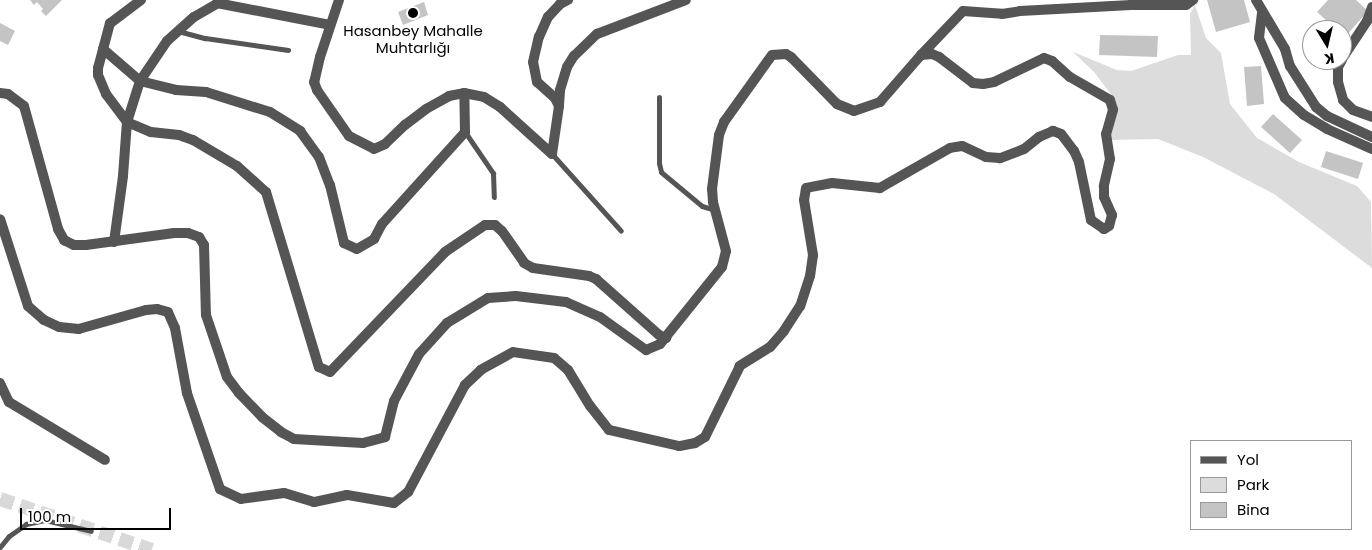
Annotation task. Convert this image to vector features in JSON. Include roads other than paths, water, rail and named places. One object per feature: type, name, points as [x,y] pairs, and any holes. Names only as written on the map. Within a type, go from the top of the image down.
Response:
[{"type":"street","points":[[141,0],[110,22],[98,76],[106,94],[127,122],[151,132],[178,135],[193,140],[237,166],[266,192],[319,367],[330,372],[445,252],[485,225],[495,226],[502,231],[524,263],[533,268],[589,276],[596,279],[659,335],[666,338]]},
{"type":"street","points":[[339,0],[314,82],[317,90],[350,136],[365,146],[374,149],[385,144],[404,125],[426,109],[449,96],[464,93],[484,97],[500,108],[552,154]]},
{"type":"street","points":[[552,154],[560,90],[567,67],[579,51],[597,34],[686,0]]},
{"type":"street","points":[[0,92],[8,94],[24,106],[58,230],[64,240],[74,245],[80,245],[174,233],[199,237],[204,245],[206,315],[227,376],[262,417],[294,439],[363,443],[385,437],[389,428],[394,402],[419,354],[447,323],[488,298],[516,296],[566,302],[600,317],[646,350],[666,338],[722,267],[726,251],[715,210],[712,189],[722,127],[761,67],[772,55],[786,54],[791,57],[837,104],[854,110],[872,107],[880,102],[963,11],[1002,14],[1020,11],[1131,5],[1186,5],[1193,0]]},
{"type":"street","points":[[1256,0],[1316,108],[1327,116],[1372,137]]},
{"type":"street","points":[[114,242],[123,176],[127,122],[140,81],[167,41],[194,17],[220,2],[330,25]]},
{"type":"street","points":[[559,106],[555,98],[537,82],[533,62],[539,37],[548,17],[564,2]]},
{"type":"street","points":[[1352,44],[1367,20],[1372,7]]},
{"type":"street","points":[[1262,13],[1259,38],[1285,98],[1304,115],[1327,129],[1372,149]]},
{"type":"street","points":[[103,49],[140,81],[176,90],[206,92],[270,112],[300,131],[318,157],[330,185],[344,243],[357,249],[374,239],[382,224],[465,132],[464,93]]},
{"type":"street","points":[[0,218],[28,306],[44,320],[59,327],[79,329],[146,310],[157,309],[168,312],[175,328],[187,393],[220,490],[242,498],[284,493],[314,502],[347,495],[394,503],[408,492],[465,385],[481,370],[513,352],[554,358],[568,370],[590,406],[609,430],[678,446],[695,443],[705,437],[740,366],[770,347],[784,331],[800,306],[810,276],[813,255],[804,200],[806,188],[832,183],[880,188],[950,148],[962,146],[986,157],[1000,158],[1024,149],[1039,137],[1052,131],[1061,134],[1074,151],[1080,168],[1091,220],[1104,229],[1109,226],[1112,215],[1104,197],[1106,175],[1110,164],[1106,141],[1107,126],[1113,110],[1110,100],[1070,77],[1052,61],[1044,58],[994,82],[982,84],[973,83],[939,57],[921,55]]},
{"type":"street","points":[[1338,70],[1338,82],[1343,100],[1353,110],[1372,117]]},
{"type":"street","points":[[0,383],[8,402],[105,460]]},
{"type":"lane","points":[[564,2],[576,0]]},
{"type":"lane","points":[[178,32],[205,38],[288,50]]},
{"type":"lane","points":[[660,97],[659,163],[661,172],[702,206],[715,210]]},
{"type":"lane","points":[[465,132],[493,173],[494,197]]},
{"type":"lane","points":[[552,154],[621,231]]},
{"type":"lane","points":[[0,547],[8,536],[26,524],[44,520],[91,531]]},
{"type":"tunnel","points":[[0,499],[152,550]]},
{"type":"place","name":"Hasanbey Mahalle Muhtarlığı","points":[[413,13]]}]
